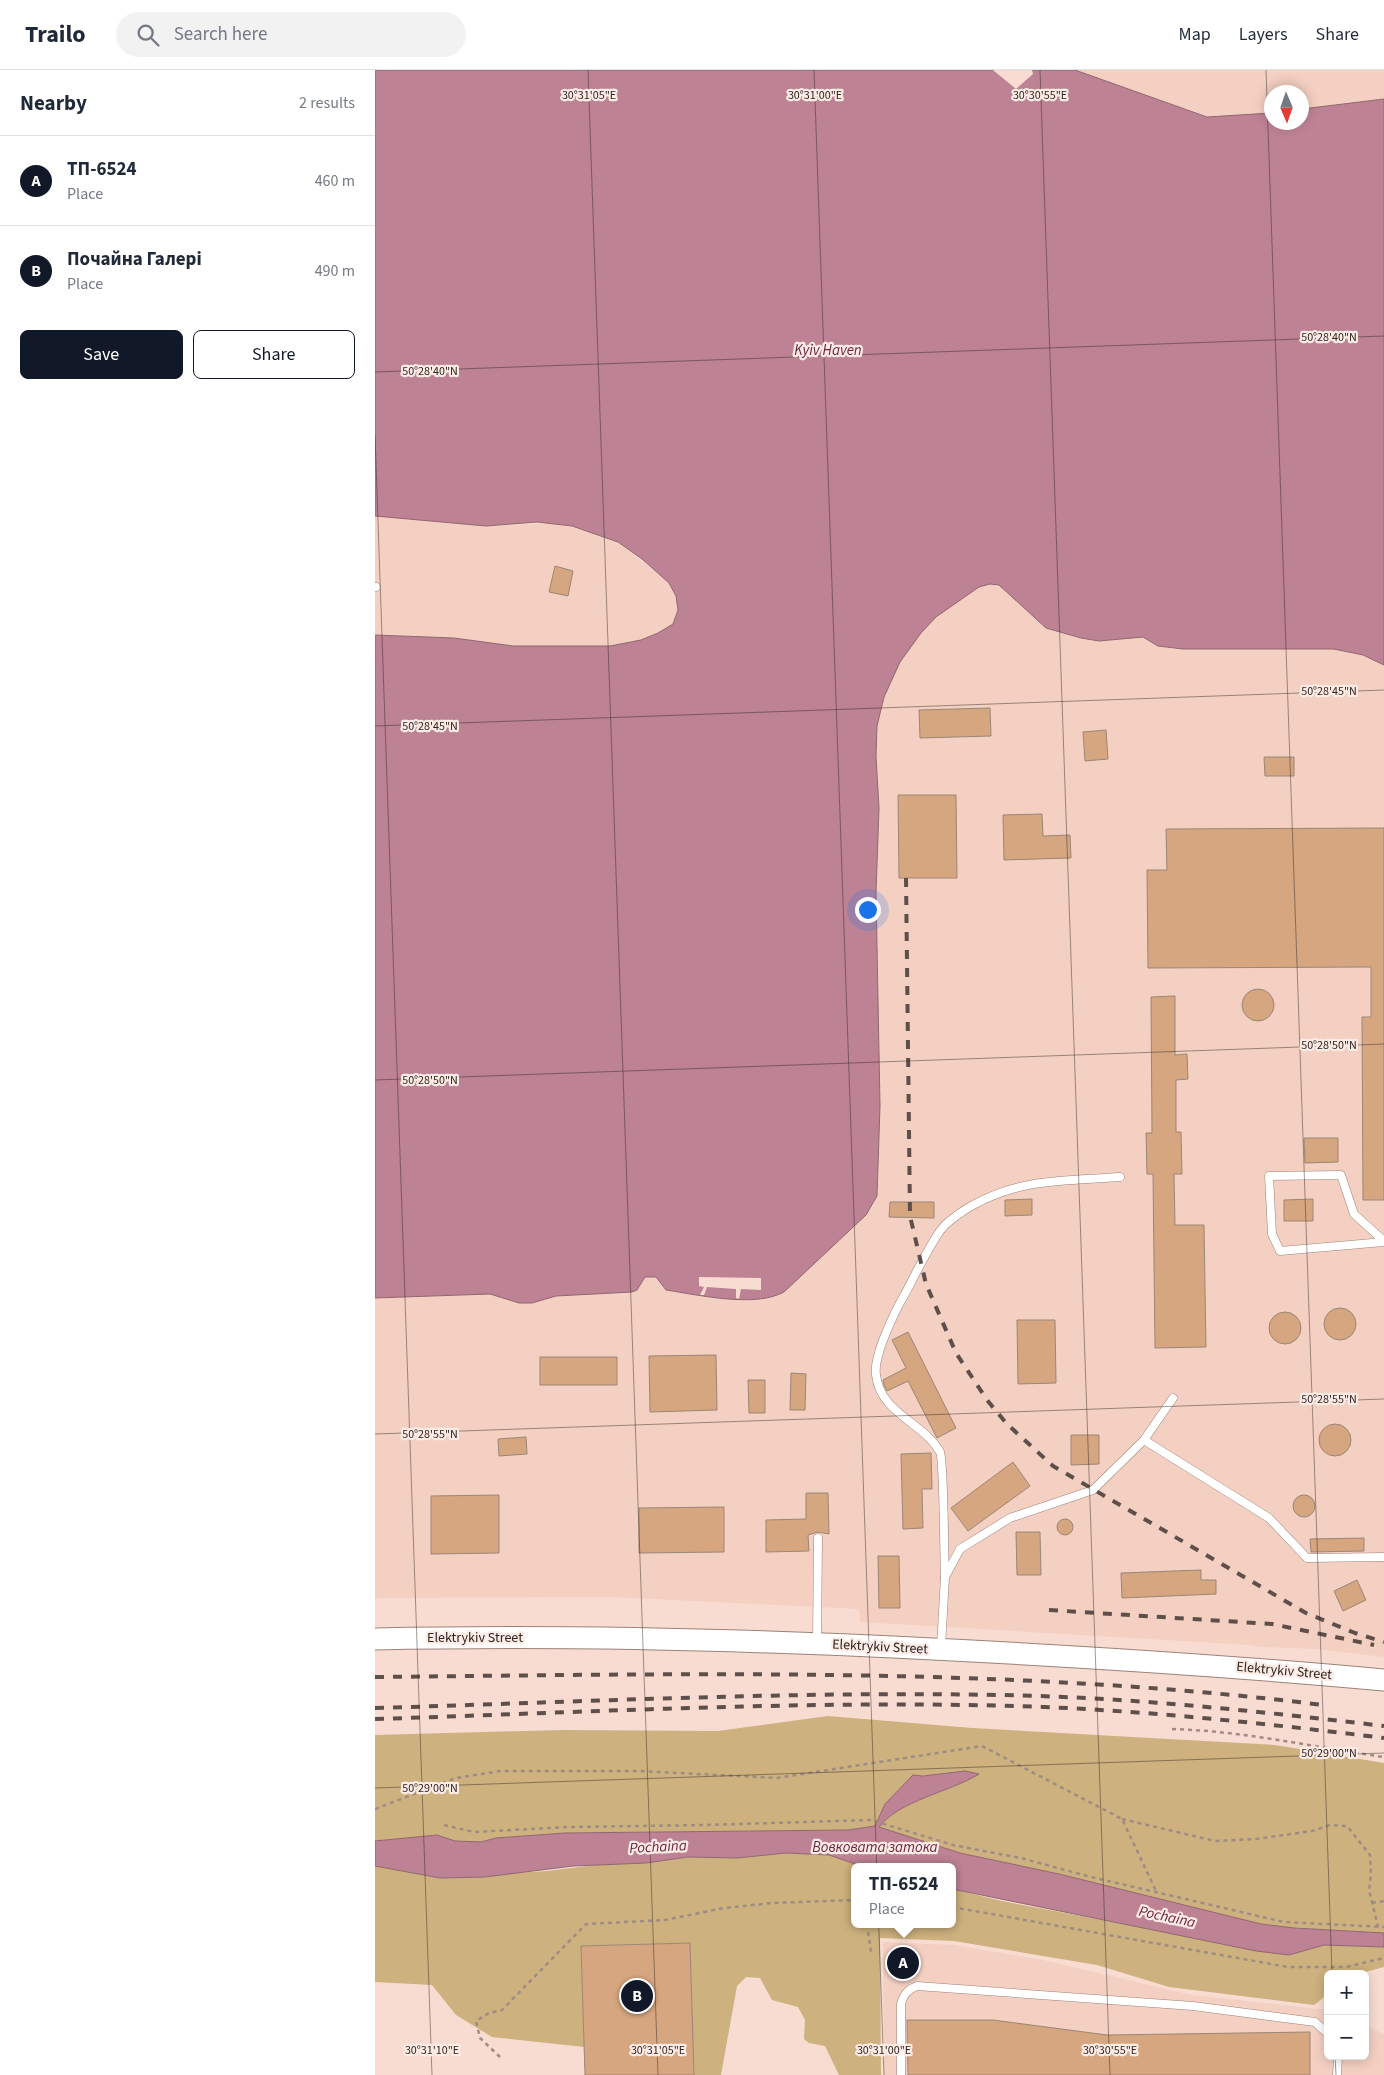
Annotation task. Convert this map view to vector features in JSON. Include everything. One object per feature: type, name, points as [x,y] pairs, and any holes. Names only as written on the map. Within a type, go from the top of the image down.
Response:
[{"type":"street","name":"Elektrykiv Street","points":[[375,1640],[566,1638],[817,1644],[1235,1666],[1384,1680]]},
{"type":"lane","points":[[1341,1175],[1353,1214],[1384,1241],[1280,1251],[1272,1234],[1269,1176],[1341,1175]]},
{"type":"lane","points":[[941,1650],[945,1577],[941,1453],[925,1435],[896,1413],[880,1389],[875,1374],[893,1313],[941,1230],[959,1213],[995,1193],[1031,1183],[1119,1178]]},
{"type":"lane","points":[[945,1577],[960,1549],[1010,1518],[1093,1490],[1144,1440],[1173,1398]]},
{"type":"lane","points":[[1144,1440],[1269,1518],[1307,1558],[1384,1557]]},
{"type":"lane","points":[[817,1644],[818,1538]]},
{"type":"lane","points":[[901,2075],[901,2004],[904,1995],[910,1989],[917,1986],[1193,2006],[1315,2022],[1324,2030]]},
{"type":"lane","points":[[1337,2075],[1339,2060]]},
{"type":"path","points":[[1172,1728],[1256,1736],[1305,1746],[1384,1757]]},
{"type":"path","points":[[375,1809],[456,1778],[499,1771],[639,1771],[777,1778],[982,1746],[1122,1819],[1215,1841],[1312,1831],[1330,1824],[1347,1826],[1370,1855],[1371,1875],[1369,1890],[1378,1927]]},
{"type":"path","points":[[1122,1819],[1157,1893]]},
{"type":"path","points":[[444,1825],[475,1832],[568,1827],[871,1820],[953,1844],[1021,1858],[1157,1893],[1284,1922],[1384,1927]]},
{"type":"path","points":[[499,2057],[480,2038],[476,2021],[502,2010],[586,1924],[665,1920],[724,1908],[772,1903],[851,1900]]},
{"type":"path","points":[[1372,1903],[1384,1901]]},
{"type":"path","points":[[956,1907],[1288,1967],[1346,1968],[1384,1958]]},
{"type":"path","points":[[868,1928],[871,1952]]},
{"type":"shaded area","points":[[1075,70],[1384,70],[1384,99],[1309,108],[1309,85],[1264,85],[1264,113],[1207,117]]},
{"type":"shaded area","points":[[375,516],[486,526],[556,523],[600,535],[618,542],[669,583],[676,596],[678,610],[676,618],[673,624],[658,633],[641,640],[610,646],[513,646],[454,638],[375,635]]},
{"type":"shaded area","points":[[990,584],[999,585],[1046,628],[1081,638],[1099,641],[1143,637],[1168,648],[1183,649],[1334,649],[1363,655],[1384,665],[1384,1657],[1316,1649],[860,1622],[859,1609],[611,1597],[375,1598],[375,1298],[490,1294],[519,1303],[532,1303],[556,1296],[632,1292],[640,1286],[645,1277],[651,1276],[655,1277],[666,1290],[739,1299],[769,1298],[776,1296],[813,1264],[873,1206],[878,1186],[880,1106],[876,893],[879,808],[876,756],[877,725],[884,697],[900,662],[921,633],[936,617],[964,596],[979,587]]},
{"type":"shaded area","points":[[828,1716],[972,1728],[1275,1745],[1384,1763],[1384,1933],[1294,1928],[1261,1924],[1059,1874],[960,1853],[878,1827],[900,1809],[953,1787],[978,1774],[970,1772],[913,1775],[875,1826],[848,1830],[565,1833],[496,1838],[481,1842],[455,1841],[436,1835],[375,1841],[375,1735],[561,1730],[718,1731]]},
{"type":"shaded area","points":[[786,1853],[829,1855],[852,1863],[851,1928],[956,1928],[956,1890],[1002,1901],[1289,1955],[1324,1945],[1384,1947],[1384,1967],[1369,1971],[1324,1970],[1324,1997],[1314,2005],[1169,1987],[1097,1965],[954,1941],[880,1938],[881,2075],[839,2075],[825,2046],[809,2043],[804,2039],[805,2020],[798,2007],[772,2000],[760,1978],[746,1977],[737,1986],[721,2075],[694,2075],[689,1943],[581,1946],[584,2047],[492,2037],[456,2015],[432,1985],[375,1982],[375,1866],[440,1878],[547,1871],[604,1864],[646,1863],[688,1857],[737,1858]]},
{"type":"shaded area","points":[[883,1942],[954,1945],[1043,1960],[1192,1995],[1324,2010],[1324,2060],[1369,2060],[1369,2027],[1384,2034],[1384,2075],[884,2075]]},
{"type":"water","name":"Kyiv Haven","points":[[375,70],[1075,70],[1207,117],[1264,113],[1264,130],[1309,130],[1309,108],[1384,99],[1384,665],[1363,655],[1334,649],[1183,649],[1158,646],[1143,637],[1099,641],[1081,638],[1046,628],[999,585],[990,584],[979,587],[936,617],[921,633],[900,662],[884,697],[877,726],[876,756],[879,808],[876,893],[880,1106],[877,1196],[866,1215],[784,1292],[772,1297],[743,1300],[694,1295],[666,1290],[656,1277],[645,1277],[637,1290],[632,1292],[556,1296],[532,1303],[519,1303],[490,1294],[375,1298],[375,635],[454,638],[513,646],[610,646],[641,640],[658,633],[673,624],[678,610],[676,596],[669,583],[642,559],[618,542],[572,526],[537,522],[486,526],[375,516]]},
{"type":"water","name":"Вовковата затока","points":[[965,1771],[979,1774],[967,1781],[912,1803],[888,1818],[879,1827],[960,1853],[1059,1874],[1261,1924],[1294,1928],[1384,1933],[1384,1947],[1324,1945],[1289,1955],[1256,1951],[956,1890],[956,1863],[852,1863],[829,1855],[786,1853],[737,1858],[688,1857],[646,1863],[573,1866],[485,1877],[440,1878],[375,1866],[375,1841],[437,1835],[455,1841],[481,1842],[496,1838],[565,1833],[848,1830],[875,1826],[885,1804],[913,1775],[923,1776]]},
{"type":"pier","points":[[993,70],[1032,70],[1033,74],[1016,89]]},
{"type":"pier","points":[[699,1277],[761,1278],[761,1290],[741,1289],[739,1299],[736,1298],[736,1289],[707,1287],[704,1295],[700,1295],[704,1287],[699,1286]]},
{"type":"building","points":[[555,566],[573,571],[568,596],[549,592]]},
{"type":"building","points":[[990,708],[991,736],[920,738],[919,710]]},
{"type":"building","points":[[1106,730],[1108,759],[1085,761],[1083,732]]},
{"type":"building","points":[[1264,757],[1294,757],[1294,776],[1265,776]]},
{"type":"building","points":[[898,795],[956,795],[957,878],[899,878]]},
{"type":"building","points":[[1042,814],[1043,836],[1070,835],[1071,858],[1004,860],[1003,815]]},
{"type":"building","points":[[1384,828],[1384,1200],[1363,1200],[1362,1017],[1371,1017],[1371,967],[1148,968],[1147,870],[1167,870],[1166,829]]},
{"type":"building","points":[[1258,989],[1269,994],[1274,1005],[1269,1016],[1258,1021],[1247,1016],[1242,1005],[1247,994]]},
{"type":"building","points":[[1175,996],[1175,1055],[1187,1054],[1188,1079],[1176,1080],[1176,1132],[1181,1132],[1182,1174],[1174,1174],[1175,1225],[1204,1225],[1206,1347],[1155,1348],[1153,1174],[1147,1174],[1146,1133],[1152,1133],[1151,997]]},
{"type":"building","points":[[1304,1138],[1338,1138],[1338,1162],[1305,1163]]},
{"type":"building","points":[[1032,1199],[1032,1215],[1005,1216],[1005,1200]]},
{"type":"building","points":[[1313,1199],[1313,1221],[1284,1221],[1284,1200]]},
{"type":"building","points":[[890,1202],[934,1202],[934,1218],[889,1217]]},
{"type":"building","points":[[1340,1308],[1351,1313],[1356,1324],[1351,1335],[1340,1340],[1329,1335],[1324,1324],[1329,1313]]},
{"type":"building","points":[[1285,1312],[1291,1313],[1296,1317],[1300,1322],[1300,1334],[1296,1339],[1291,1343],[1285,1344],[1279,1343],[1274,1339],[1270,1334],[1269,1328],[1270,1322],[1274,1317],[1279,1313]]},
{"type":"building","points":[[1017,1320],[1055,1320],[1056,1383],[1018,1384]]},
{"type":"building","points":[[908,1332],[956,1428],[937,1438],[908,1381],[887,1391],[884,1385],[883,1380],[906,1368],[892,1340]]},
{"type":"building","points":[[716,1355],[717,1410],[650,1412],[649,1356]]},
{"type":"building","points":[[540,1357],[617,1357],[617,1385],[540,1385]]},
{"type":"building","points":[[791,1373],[806,1374],[805,1410],[790,1410]]},
{"type":"building","points":[[748,1380],[765,1380],[765,1413],[749,1413]]},
{"type":"building","points":[[1335,1424],[1341,1425],[1346,1429],[1350,1434],[1350,1446],[1346,1451],[1341,1455],[1335,1456],[1329,1455],[1324,1451],[1320,1446],[1319,1440],[1320,1434],[1324,1429],[1329,1425]]},
{"type":"building","points":[[1071,1435],[1099,1435],[1099,1464],[1071,1465]]},
{"type":"building","points":[[526,1437],[527,1454],[499,1456],[498,1439]]},
{"type":"building","points":[[931,1453],[932,1489],[922,1489],[923,1528],[903,1529],[901,1454]]},
{"type":"building","points":[[1013,1462],[1030,1486],[968,1531],[951,1508]]},
{"type":"building","points":[[806,1493],[828,1493],[829,1534],[818,1532],[808,1535],[809,1551],[766,1552],[766,1520],[806,1519]]},
{"type":"building","points":[[499,1495],[499,1553],[431,1554],[431,1496]]},
{"type":"building","points":[[1304,1495],[1312,1498],[1315,1506],[1312,1514],[1304,1517],[1296,1514],[1293,1506],[1296,1498]]},
{"type":"building","points":[[724,1507],[724,1552],[639,1553],[639,1508]]},
{"type":"building","points":[[1062,1519],[1068,1519],[1073,1524],[1071,1533],[1062,1535],[1057,1530],[1057,1524]]},
{"type":"building","points":[[1016,1532],[1040,1532],[1041,1575],[1017,1575]]},
{"type":"building","points":[[1364,1538],[1364,1551],[1311,1552],[1310,1539]]},
{"type":"building","points":[[878,1556],[899,1556],[900,1608],[879,1608]]},
{"type":"building","points":[[1201,1570],[1201,1580],[1216,1580],[1216,1594],[1122,1598],[1121,1573]]},
{"type":"building","points":[[1357,1580],[1366,1600],[1343,1611],[1334,1591]]},
{"type":"building","points":[[690,1943],[694,2075],[585,2075],[581,1946]]},
{"type":"building","points":[[909,1950],[910,1976],[897,1976],[896,1951]]},
{"type":"building","points":[[907,2020],[993,2020],[1107,2035],[1310,2032],[1310,2075],[908,2075]]},
{"type":"railway","points":[[906,878],[910,1216],[926,1284],[956,1353],[987,1400],[1007,1424],[1053,1466],[1306,1613],[1355,1633],[1384,1642]]},
{"type":"railway","points":[[1049,1610],[1272,1624],[1374,1645]]},
{"type":"railway","points":[[375,1677],[731,1674],[968,1678],[1205,1692],[1323,1705]]},
{"type":"railway","points":[[375,1708],[843,1694],[999,1695],[1144,1702],[1240,1710],[1384,1726]]},
{"type":"railway","points":[[375,1719],[710,1707],[961,1705],[1045,1707],[1173,1715],[1384,1738]]},
{"type":"place","name":"ТП-6524","points":[[903,1963]]},
{"type":"place","name":"Почайна Галері","points":[[637,1996]]},
{"type":"water label","name":"Pochaina","points":[[658,1847]]},
{"type":"water label","name":"Pochaina","points":[[1167,1917]]}]
